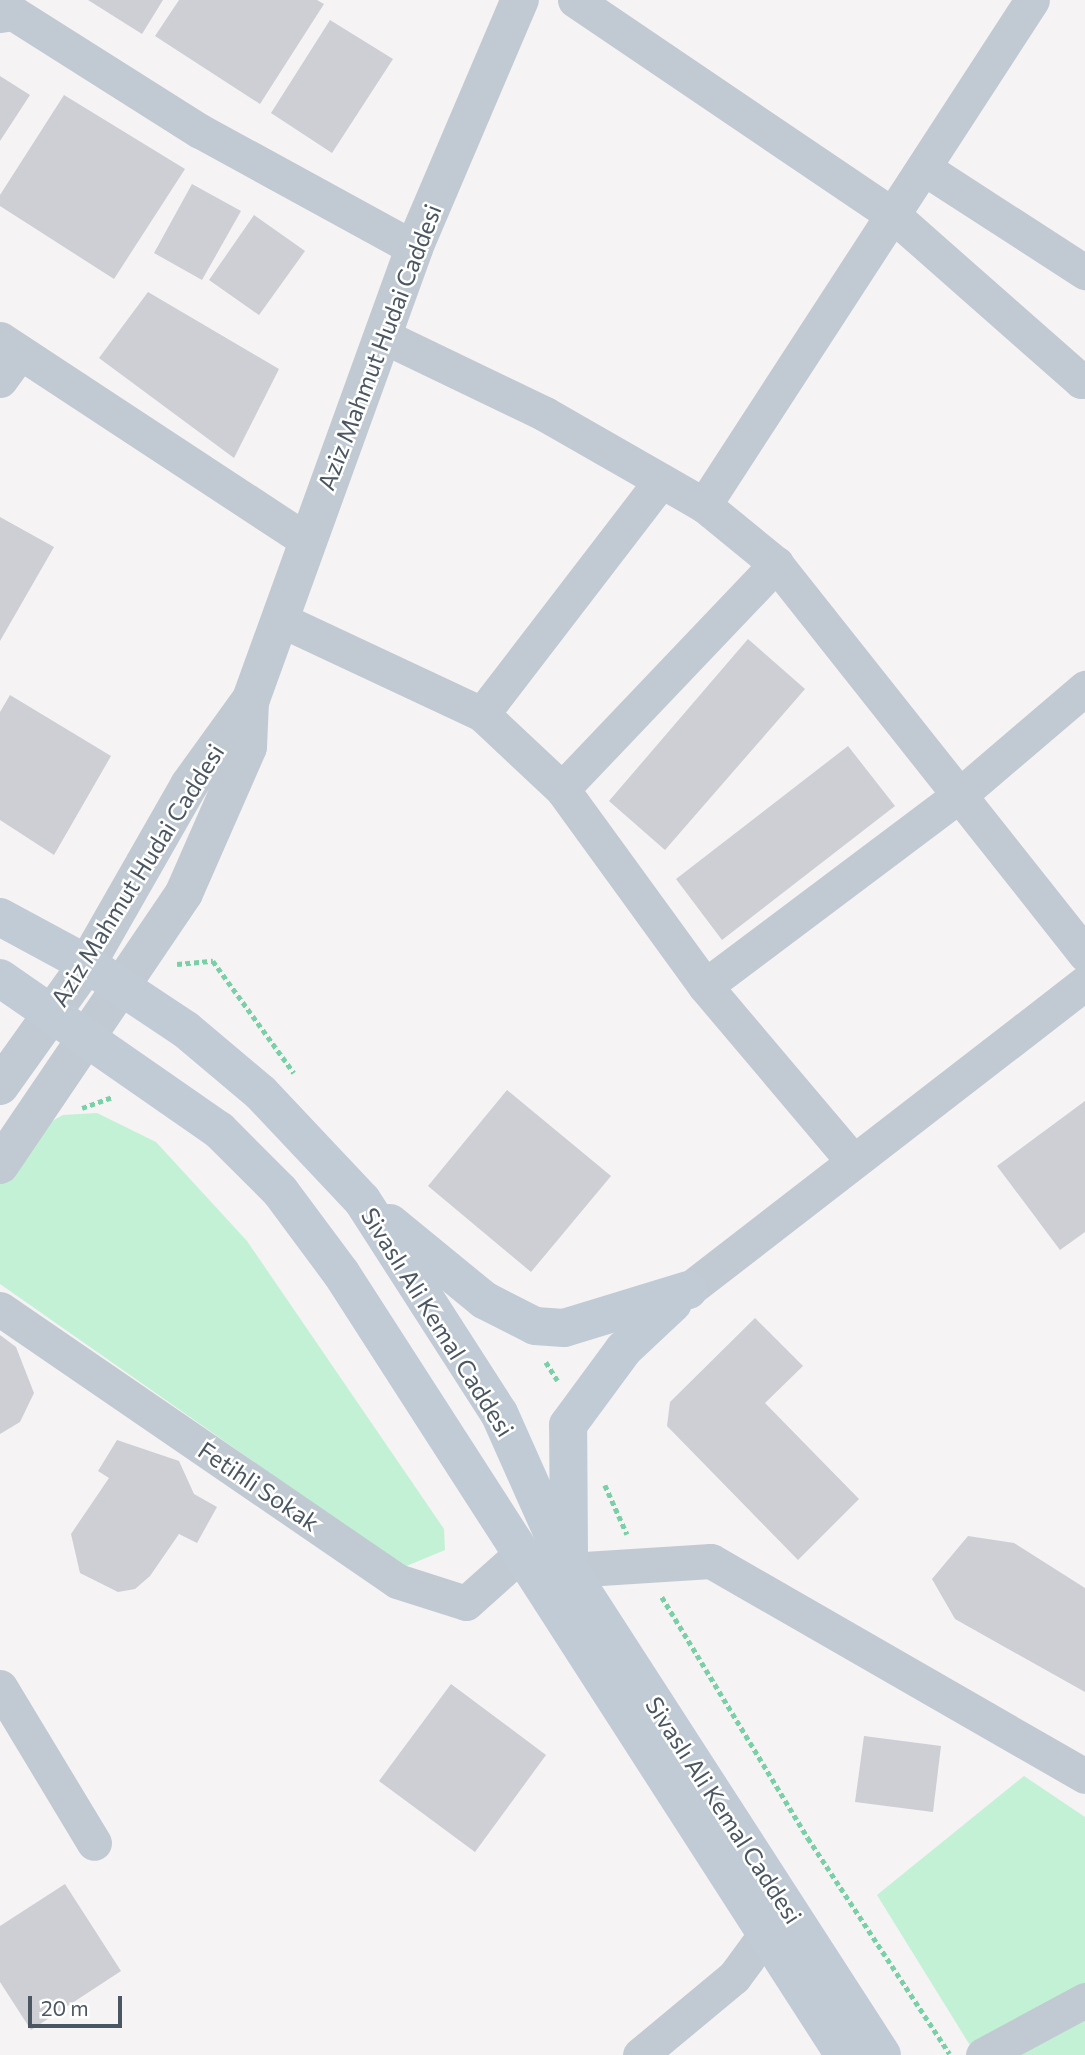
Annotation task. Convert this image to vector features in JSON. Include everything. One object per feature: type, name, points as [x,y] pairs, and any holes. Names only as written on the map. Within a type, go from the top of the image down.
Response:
[{"type":"main road","name":"Sivaslı Ali Kemal Caddesi","points":[[0,917],[87,964],[120,990],[185,1029],[261,1093],[362,1200],[499,1413],[569,1570],[882,2055]]},
{"type":"main road","name":"Sivaslı Ali Kemal Caddesi","points":[[0,978],[219,1130],[280,1191],[522,1553],[844,2055]]},
{"type":"main road","points":[[362,1200],[484,1300],[534,1326],[564,1328],[688,1290]]},
{"type":"main road","points":[[569,1570],[568,1425],[624,1349],[688,1290]]},
{"type":"street","name":"Aziz Mahmut Hudai Caddesi","points":[[0,1165],[184,893],[248,747],[251,699],[414,248],[520,0]]},
{"type":"street","points":[[575,0],[894,216],[1081,381],[1085,378]]},
{"type":"street","points":[[704,505],[1032,0]]},
{"type":"street","points":[[0,15],[13,13],[200,131],[414,248]]},
{"type":"street","points":[[924,168],[1085,272]]},
{"type":"street","points":[[383,336],[545,414],[704,505],[776,564],[962,793],[1085,954]]},
{"type":"street","points":[[7,357],[307,541]]},
{"type":"street","points":[[482,714],[661,481]]},
{"type":"street","points":[[562,789],[776,564]]},
{"type":"street","points":[[279,618],[482,714],[562,789],[705,986],[853,1161]]},
{"type":"street","points":[[705,986],[962,793],[1085,688]]},
{"type":"street","name":"Aziz Mahmut Hudai Caddesi","points":[[0,1086],[87,964],[189,785],[251,699]]},
{"type":"street","points":[[688,1290],[1085,982]]},
{"type":"street","name":"Fetihli Sokak","points":[[0,1309],[397,1581],[466,1603],[522,1553]]},
{"type":"street","points":[[569,1570],[711,1561],[1085,1776]]},
{"type":"street","points":[[0,1687],[94,1843]]},
{"type":"street","points":[[640,2055],[734,1977],[767,1932]]},
{"type":"street","points":[[983,2055],[1085,2000]]},
{"type":"green space","points":[[97,1113],[156,1142],[247,1241],[444,1529],[445,1550],[404,1567],[0,1284],[0,1169],[26,1135],[63,1115]]},
{"type":"green space","points":[[1024,1776],[1085,1817],[1085,2055],[976,2055],[877,1895]]},
{"type":"building","points":[[88,0],[163,0],[142,34]]},
{"type":"building","points":[[179,0],[317,0],[324,4],[260,104],[155,36]]},
{"type":"building","points":[[330,20],[393,59],[332,153],[271,113]]},
{"type":"building","points":[[0,76],[30,95],[0,141]]},
{"type":"building","points":[[64,95],[185,169],[114,279],[0,206],[0,195]]},
{"type":"building","points":[[192,184],[241,211],[202,280],[154,253]]},
{"type":"building","points":[[254,215],[305,251],[259,315],[209,280]]},
{"type":"building","points":[[148,292],[279,369],[234,458],[99,358]]},
{"type":"building","points":[[0,517],[54,547],[0,641]]},
{"type":"building","points":[[748,639],[805,689],[665,850],[609,801]]},
{"type":"building","points":[[10,695],[111,756],[54,855],[0,820],[0,712]]},
{"type":"building","points":[[848,746],[895,806],[722,940],[676,879]]},
{"type":"building","points":[[507,1090],[611,1176],[531,1272],[428,1186]]},
{"type":"building","points":[[1085,1101],[1085,1232],[1060,1250],[997,1166]]},
{"type":"building","points":[[755,1318],[803,1366],[765,1403],[859,1499],[798,1560],[667,1426],[670,1402]]},
{"type":"building","points":[[0,1335],[16,1347],[34,1393],[20,1422],[0,1434]]},
{"type":"building","points":[[117,1440],[179,1461],[194,1494],[217,1507],[197,1543],[179,1534],[150,1576],[135,1589],[118,1592],[80,1573],[71,1534],[109,1478],[98,1471]]},
{"type":"building","points":[[968,1536],[1014,1543],[1085,1588],[1085,1692],[955,1619],[932,1579]]},
{"type":"building","points":[[451,1684],[546,1755],[475,1852],[379,1781]]},
{"type":"building","points":[[864,1736],[941,1746],[933,1812],[855,1802]]},
{"type":"building","points":[[65,1884],[121,1971],[31,2030],[0,1982],[0,1926]]}]
